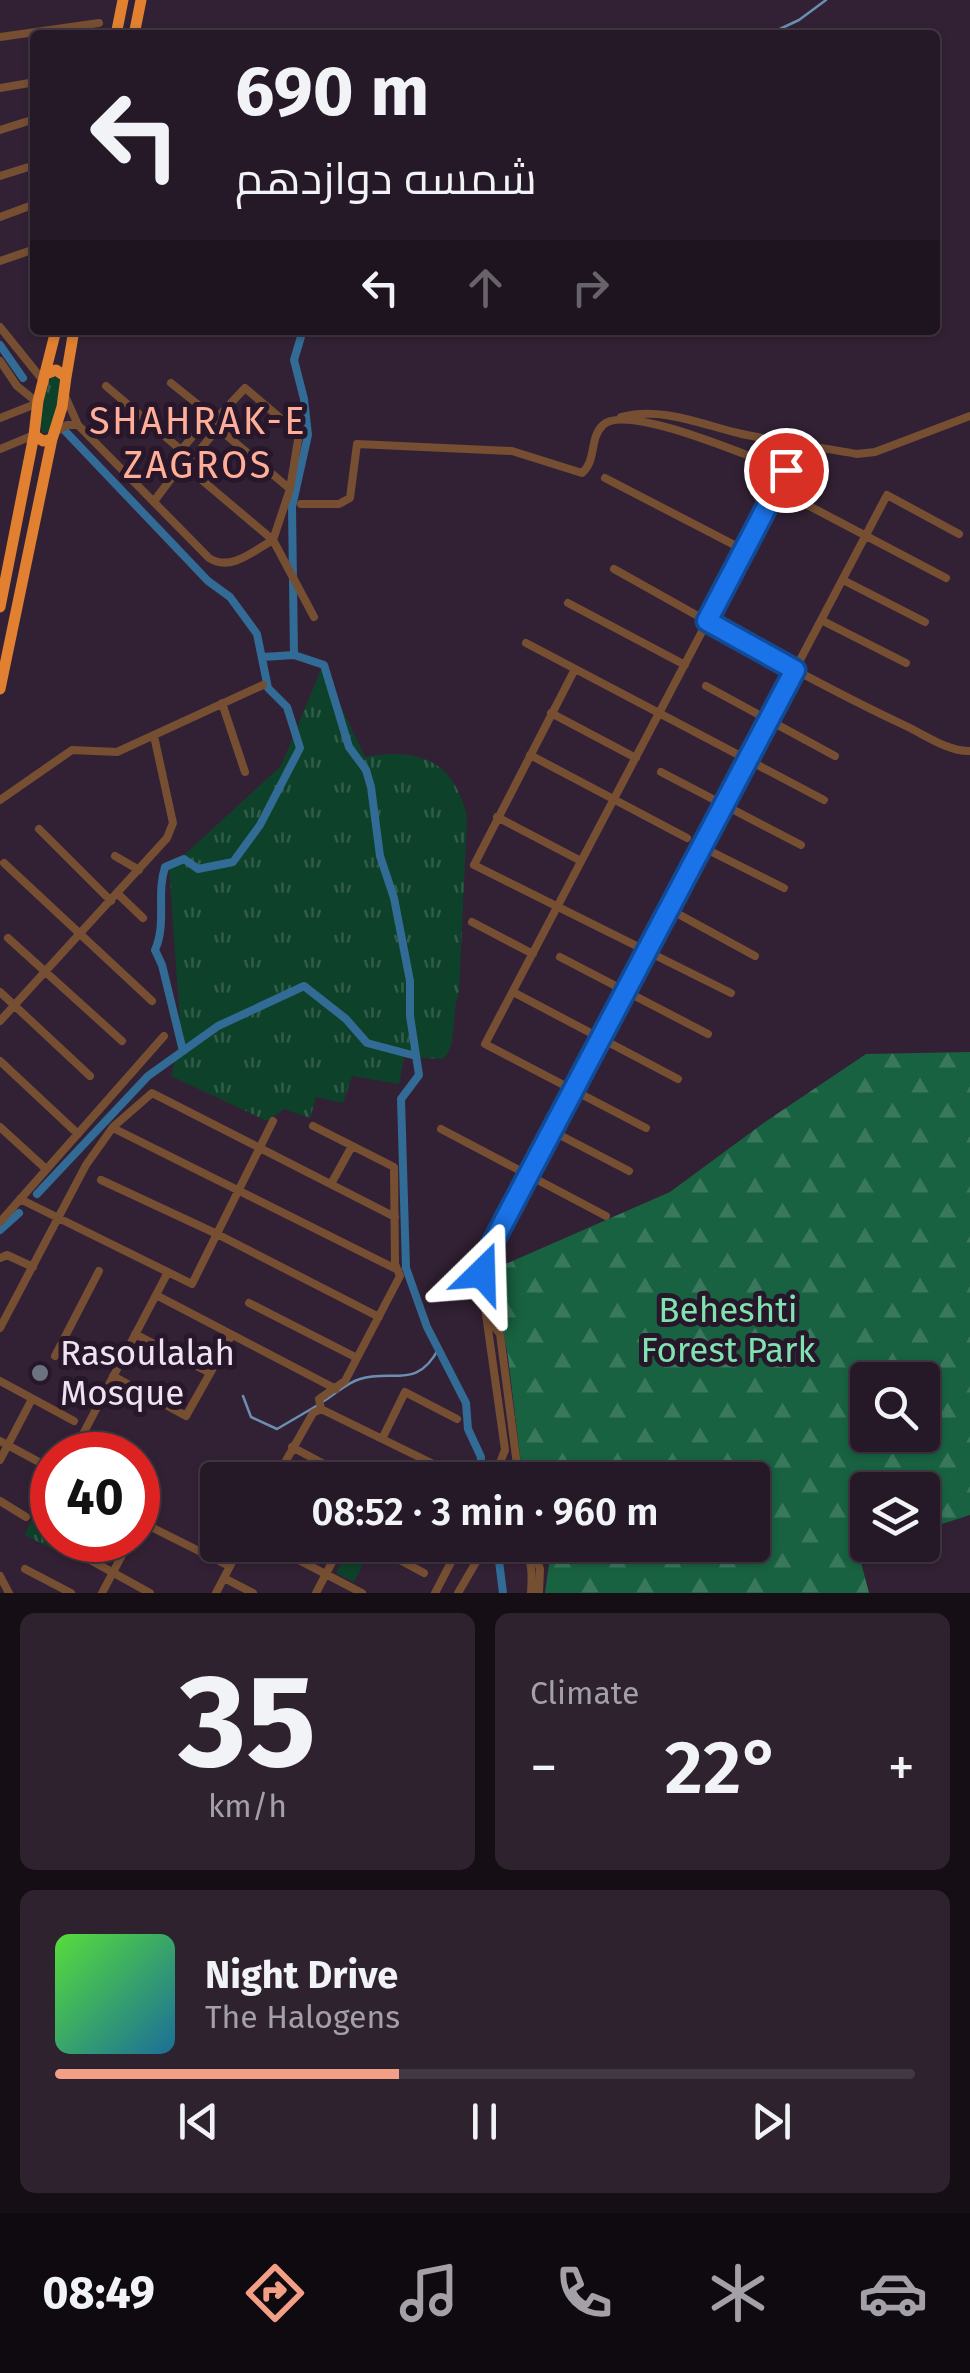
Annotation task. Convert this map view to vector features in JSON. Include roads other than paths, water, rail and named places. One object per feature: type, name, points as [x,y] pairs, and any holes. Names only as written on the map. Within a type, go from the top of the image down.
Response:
[{"type":"highway","points":[[117,30],[122,0]]},
{"type":"highway","points":[[135,30],[141,0]]},
{"type":"highway","points":[[0,607],[38,403],[55,335]]},
{"type":"highway","points":[[0,690],[73,335]]},
{"type":"highway","points":[[46,378],[56,370],[66,377]]},
{"type":"highway","points":[[34,435],[43,441],[53,436]]},
{"type":"street","points":[[50,30],[99,23]]},
{"type":"street","points":[[0,37],[30,33]]},
{"type":"street","points":[[0,88],[30,83]]},
{"type":"street","points":[[0,130],[30,121]]},
{"type":"street","points":[[0,176],[30,167]]},
{"type":"street","points":[[0,217],[30,206]]},
{"type":"street","points":[[0,261],[30,251]]},
{"type":"street","points":[[0,327],[46,378]]},
{"type":"street","points":[[0,418],[38,403],[2,368]]},
{"type":"street","points":[[171,383],[290,489]]},
{"type":"street","points":[[106,386],[273,540],[314,617]]},
{"type":"street","points":[[64,392],[78,425],[214,562],[231,564],[273,540],[290,489],[299,434],[245,388],[193,458],[184,458]]},
{"type":"street","points":[[301,504],[339,504],[350,498],[357,444],[512,452],[582,473],[590,465],[597,433],[604,423],[639,412],[661,413],[742,434],[857,454],[875,452],[970,416]]},
{"type":"street","points":[[619,417],[696,435],[786,470]]},
{"type":"street","points":[[53,436],[67,425],[78,425]]},
{"type":"street","points":[[0,449],[34,435]]},
{"type":"street","points":[[646,1128],[486,1044],[798,449]]},
{"type":"street","points":[[154,500],[184,458]]},
{"type":"street","points":[[605,478],[744,550]]},
{"type":"street","points":[[777,489],[946,578]]},
{"type":"street","points":[[500,1462],[505,1450],[482,1286],[484,1264],[887,496],[959,534]]},
{"type":"street","points":[[614,569],[878,713],[950,746],[970,751]]},
{"type":"street","points":[[843,580],[925,622]]},
{"type":"street","points":[[568,603],[684,664]]},
{"type":"street","points":[[821,620],[906,662]]},
{"type":"street","points":[[526,643],[824,800]]},
{"type":"street","points":[[575,669],[474,865],[732,993]]},
{"type":"street","points":[[0,800],[72,750],[117,752],[263,686]]},
{"type":"street","points":[[706,686],[836,756]]},
{"type":"street","points":[[222,703],[245,772]]},
{"type":"street","points":[[551,714],[636,758]]},
{"type":"street","points":[[0,1020],[167,838],[173,823],[154,736]]},
{"type":"street","points":[[530,754],[687,838]]},
{"type":"street","points":[[661,772],[801,844]]},
{"type":"street","points":[[497,817],[581,861]]},
{"type":"street","points":[[39,830],[114,898],[143,918]]},
{"type":"street","points":[[702,847],[784,888]]},
{"type":"street","points":[[115,856],[139,870]]},
{"type":"street","points":[[4,863],[152,1000]]},
{"type":"street","points":[[669,909],[755,956]]},
{"type":"street","points":[[472,922],[533,954]]},
{"type":"street","points":[[8,938],[122,1041]]},
{"type":"street","points":[[560,956],[708,1034]]},
{"type":"street","points":[[0,992],[90,1076]]},
{"type":"street","points":[[512,992],[678,1080]]},
{"type":"street","points":[[0,1222],[164,1036]]},
{"type":"street","points":[[0,1062],[78,1134]]},
{"type":"street","points":[[0,1328],[86,1165],[113,1128],[152,1092],[395,1217]]},
{"type":"street","points":[[20,1199],[192,1284],[273,1120]]},
{"type":"street","points":[[313,1126],[394,1167],[400,1276],[345,1381],[318,1399],[321,1409],[431,1462]]},
{"type":"street","points":[[0,1127],[46,1169]]},
{"type":"street","points":[[113,1128],[398,1270]]},
{"type":"street","points":[[441,1129],[527,1178],[606,1216]]},
{"type":"street","points":[[552,1132],[629,1171]]},
{"type":"street","points":[[331,1184],[352,1146]]},
{"type":"street","points":[[101,1180],[379,1317]]},
{"type":"street","points":[[0,1258],[7,1256],[32,1268]]},
{"type":"street","points":[[55,1356],[98,1271]]},
{"type":"street","points":[[84,1432],[168,1272]]},
{"type":"street","points":[[156,1296],[336,1389]]},
{"type":"street","points":[[0,1303],[11,1308]]},
{"type":"street","points":[[248,1303],[357,1358]]},
{"type":"street","points":[[487,1316],[500,1334],[517,1462]]},
{"type":"street","points":[[135,1334],[210,1373]]},
{"type":"street","points":[[114,1376],[186,1416],[231,1336]]},
{"type":"street","points":[[0,1381],[74,1422]]},
{"type":"street","points":[[383,1437],[405,1392],[457,1420]]},
{"type":"street","points":[[0,1460],[4,1443],[32,1399]]},
{"type":"street","points":[[284,1462],[313,1413],[321,1409]]},
{"type":"street","points":[[4,1443],[30,1458]]},
{"type":"street","points":[[292,1446],[321,1462]]},
{"type":"street","points":[[0,1501],[26,1516]]},
{"type":"street","points":[[160,1533],[230,1566]]},
{"type":"street","points":[[92,1562],[150,1593]]},
{"type":"street","points":[[102,1593],[118,1562]]},
{"type":"street","points":[[216,1593],[232,1562]]},
{"type":"street","points":[[304,1562],[362,1593]]},
{"type":"street","points":[[316,1593],[332,1562]]},
{"type":"street","points":[[405,1562],[424,1572]]},
{"type":"street","points":[[434,1593],[451,1562]]},
{"type":"street","points":[[458,1593],[477,1562]]},
{"type":"street","points":[[531,1562],[531,1593]]},
{"type":"street","points":[[538,1562],[539,1593]]},
{"type":"street","points":[[25,1569],[70,1593]]},
{"type":"street","points":[[0,1576],[8,1593]]},
{"type":"street","points":[[224,1578],[253,1593]]},
{"type":"waterway","points":[[778,30],[826,0]]},
{"type":"waterway","points":[[302,335],[294,360],[308,435],[292,507],[294,655],[324,665],[349,747],[366,770],[371,787],[380,856],[394,898],[410,981],[410,1016],[419,1075],[401,1099],[406,1268],[427,1327],[466,1403],[468,1429],[481,1462]]},
{"type":"waterway","points":[[0,345],[23,378]]},
{"type":"waterway","points":[[37,1194],[148,1076],[183,1051],[155,950],[165,867],[184,859],[198,869],[233,862],[260,825],[300,748],[287,707],[268,688],[257,634],[230,597],[208,581],[66,432]]},
{"type":"waterway","points":[[263,657],[294,655]]},
{"type":"waterway","points":[[183,1051],[218,1026],[304,986],[346,1019],[367,1043],[416,1056]]},
{"type":"waterway","points":[[0,1230],[19,1213]]},
{"type":"waterway","points":[[324,1401],[360,1379],[413,1374],[431,1361],[439,1348]]},
{"type":"waterway","points":[[243,1396],[251,1417],[277,1429],[318,1405]]},
{"type":"waterway","points":[[499,1562],[503,1593]]},
{"type":"place","name":"Rasoulalah Mosque","points":[[40,1373]]},
{"type":"district","name":"SHAHRAK-E ZAGROS","points":[[198,443]]},
{"type":"park label","name":"Beheshti Forest Park","points":[[728,1330]]}]
